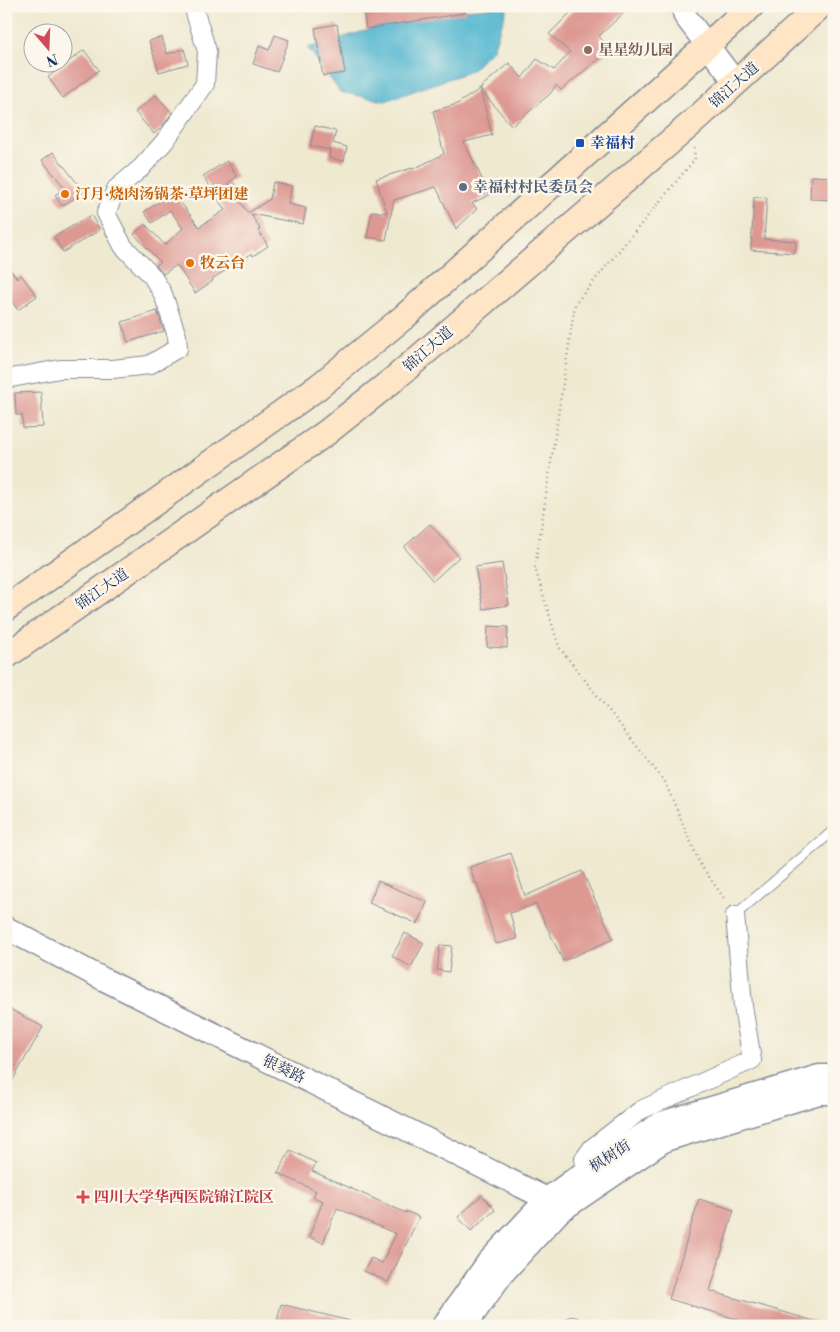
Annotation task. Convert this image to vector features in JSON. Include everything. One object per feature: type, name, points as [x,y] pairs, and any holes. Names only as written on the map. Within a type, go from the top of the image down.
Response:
[{"type":"main road","points":[[6,608],[318,387],[404,317],[751,6]]},
{"type":"main road","name":"锦江大道","points":[[6,656],[326,433],[394,379],[692,123],[820,6]]},
{"type":"street","points":[[6,379],[60,369],[113,369],[149,365],[178,348],[177,336],[163,294],[152,276],[123,246],[106,213],[116,189],[142,168],[165,140],[205,84],[207,51],[193,6]]},
{"type":"street","points":[[683,6],[685,16],[736,83]]},
{"type":"street","points":[[591,1179],[584,1159],[592,1148],[641,1110],[752,1060],[743,1006],[735,915]]},
{"type":"street","name":"银葵路","points":[[6,928],[553,1206]]},
{"type":"street","name":"枫树街","points":[[443,1326],[488,1262],[553,1206],[591,1179],[661,1123],[819,1076],[834,1076]]},
{"type":"street","name":"枫树街","points":[[591,1179],[665,1140],[819,1093],[834,1093]]},
{"type":"street","name":"枫树街","points":[[465,1326],[553,1206]]},
{"type":"lane","points":[[735,915],[834,830]]},
{"type":"path","points":[[692,123],[695,159],[575,304],[535,568],[559,647],[665,782],[700,864],[735,915]]},
{"type":"water","points":[[508,6],[493,49],[471,71],[385,101],[340,92],[308,48],[421,14]]},
{"type":"building","points":[[363,6],[465,6],[465,13],[366,29]]},
{"type":"building","points":[[577,6],[631,6],[599,36],[610,50],[561,90],[556,85],[550,94],[512,126],[480,89],[481,87],[509,63],[522,78],[537,59],[554,70],[570,52],[549,34]]},
{"type":"building","points":[[337,24],[345,73],[323,76],[315,28]]},
{"type":"building","points":[[275,35],[289,40],[277,72],[253,64],[259,46],[269,50]]},
{"type":"building","points":[[162,37],[167,54],[184,49],[188,64],[159,72],[149,41]]},
{"type":"building","points":[[84,50],[99,70],[63,98],[48,77],[55,72],[72,72],[72,59]]},
{"type":"building","points":[[480,89],[492,135],[464,142],[490,195],[472,203],[477,209],[456,229],[436,187],[394,200],[386,240],[367,237],[372,211],[387,213],[376,179],[413,169],[444,154],[433,111],[457,104]]},
{"type":"building","points":[[156,95],[172,113],[154,134],[135,112]]},
{"type":"building","points":[[315,126],[336,131],[333,143],[347,147],[344,161],[329,158],[330,150],[310,146]]},
{"type":"building","points":[[53,152],[84,192],[62,206],[55,195],[65,188],[42,160]]},
{"type":"building","points":[[227,161],[237,177],[228,183],[248,213],[270,199],[273,182],[292,186],[288,204],[306,208],[303,224],[251,214],[268,246],[253,256],[251,254],[212,279],[213,281],[195,293],[177,265],[163,274],[156,265],[160,262],[134,234],[145,224],[165,245],[183,228],[170,210],[152,223],[144,212],[173,192],[199,227],[225,210],[203,176]]},
{"type":"building","points":[[811,176],[834,177],[834,200],[810,199]]},
{"type":"building","points":[[754,197],[767,198],[764,239],[796,241],[795,253],[751,250]]},
{"type":"building","points":[[91,215],[100,230],[63,252],[54,237]]},
{"type":"building","points":[[6,265],[17,278],[21,275],[37,296],[18,310],[6,294]]},
{"type":"building","points":[[157,311],[164,331],[128,342],[122,322]]},
{"type":"building","points":[[41,392],[43,427],[23,428],[22,415],[16,415],[15,393]]},
{"type":"building","points":[[430,524],[459,557],[433,581],[404,547]]},
{"type":"building","points":[[502,563],[509,605],[483,609],[475,567]]},
{"type":"building","points":[[488,626],[508,627],[507,648],[487,647]]},
{"type":"building","points":[[511,853],[525,896],[582,871],[613,939],[563,961],[536,904],[510,913],[517,939],[496,944],[477,883],[475,883],[470,867]]},
{"type":"building","points":[[378,881],[427,902],[418,924],[369,903]]},
{"type":"building","points":[[405,933],[424,943],[411,967],[392,956]]},
{"type":"building","points":[[440,945],[452,946],[449,972],[437,970]]},
{"type":"building","points":[[6,1007],[43,1027],[6,1092]]},
{"type":"building","points":[[290,1150],[316,1163],[312,1171],[419,1217],[388,1282],[364,1271],[371,1258],[382,1263],[396,1234],[337,1208],[323,1243],[309,1237],[323,1201],[313,1197],[316,1191],[278,1173]]},
{"type":"building","points":[[482,1195],[495,1210],[471,1231],[458,1217]]},
{"type":"building","points":[[699,1199],[734,1210],[710,1291],[818,1322],[817,1326],[760,1326],[669,1299]]},
{"type":"building","points":[[281,1304],[350,1321],[349,1326],[276,1326]]},
{"type":"place","name":"星星幼儿园","points":[[588,50]]},
{"type":"place","name":"幸福村","points":[[580,143]]},
{"type":"place","name":"幸福村村民委员会","points":[[463,187]]},
{"type":"place","name":"汀月·烧肉汤锅茶·草坪团建","points":[[65,194]]},
{"type":"place","name":"牧云台","points":[[190,263]]},
{"type":"place","name":"四川大学华西医院锦江院区","points":[[83,1197]]}]
